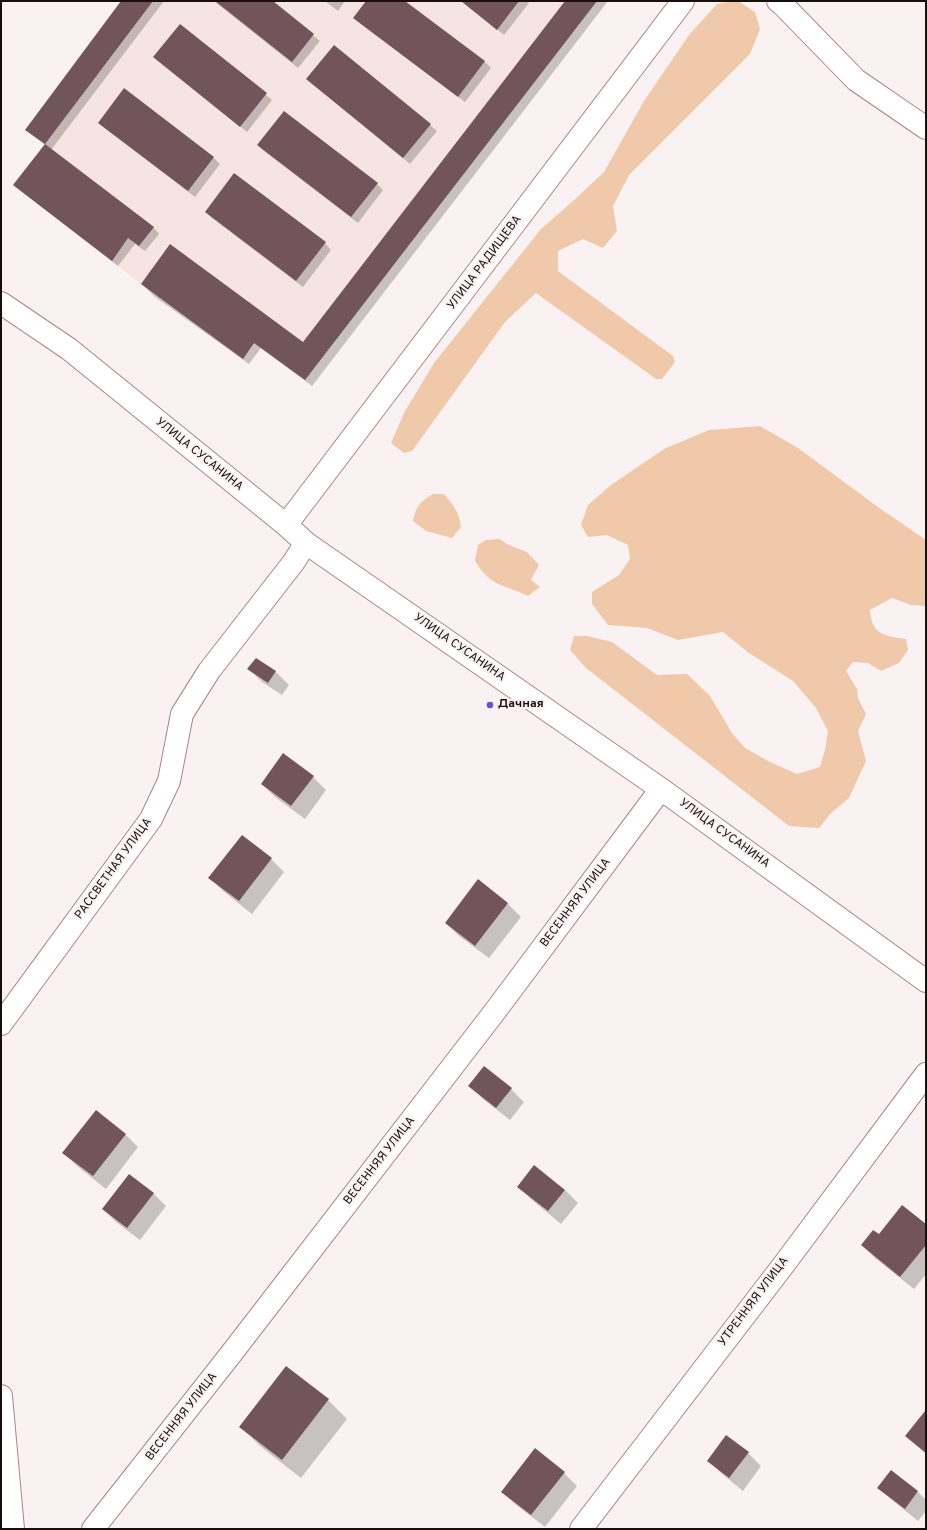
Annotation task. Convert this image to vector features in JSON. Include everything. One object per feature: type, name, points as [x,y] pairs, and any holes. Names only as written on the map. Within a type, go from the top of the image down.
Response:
[{"type":"street","name":"УЛИЦА РАДИЩЕВА","points":[[286,525],[683,1]]},
{"type":"street","points":[[778,1],[856,80],[926,128]]},
{"type":"street","name":"УЛИЦА СУСАНИНА","points":[[1,303],[69,349],[286,525],[306,543],[662,788],[926,981]]},
{"type":"street","name":"РАССВЕТНАЯ УЛИЦА","points":[[1,1024],[151,819],[169,781],[182,714],[210,671],[293,563],[306,543]]},
{"type":"street","name":"ВЕСЕННЯЯ УЛИЦА","points":[[93,1529],[231,1354],[472,1041],[662,788]]},
{"type":"street","name":"УТРЕННЯЯ УЛИЦА","points":[[580,1529],[784,1263],[926,1074]]},
{"type":"street","points":[[1,1396],[13,1529]]},
{"type":"shaded area","points":[[121,1],[597,1],[305,380],[254,343],[243,359],[141,284],[13,185],[45,144],[25,130]]},
{"type":"shaded area","points":[[738,1],[755,12],[760,29],[750,54],[629,175],[613,206],[617,231],[603,248],[583,239],[558,251],[558,271],[673,356],[675,362],[662,379],[656,379],[536,293],[505,322],[412,451],[404,453],[391,443],[404,413],[434,363],[541,229],[604,172],[644,101],[689,35],[717,4]]},
{"type":"shaded area","points":[[760,426],[798,448],[878,507],[926,540],[926,606],[911,605],[892,598],[870,610],[873,625],[876,629],[880,633],[891,637],[906,639],[908,650],[899,663],[881,671],[868,663],[853,662],[846,671],[857,689],[858,698],[866,714],[858,731],[866,761],[849,798],[831,813],[819,828],[789,826],[586,668],[570,650],[574,636],[587,636],[612,642],[657,675],[687,674],[710,696],[732,733],[745,748],[770,762],[797,774],[820,767],[828,731],[816,708],[793,681],[749,653],[723,632],[678,640],[647,628],[608,625],[592,604],[592,592],[619,575],[630,559],[628,545],[607,535],[588,537],[581,525],[588,505],[611,485],[664,449],[709,430]]},
{"type":"shaded area","points":[[433,494],[444,494],[457,513],[461,527],[452,538],[426,531],[413,521],[420,504]]},
{"type":"shaded area","points":[[499,539],[509,545],[527,552],[539,565],[531,580],[540,587],[528,596],[498,584],[487,576],[475,561],[478,545],[486,540]]},
{"type":"building","points":[[121,1],[153,1],[45,144],[25,130]]},
{"type":"building","points":[[215,1],[273,1],[314,34],[292,62]]},
{"type":"building","points":[[366,1],[405,1],[485,61],[458,97],[353,18]]},
{"type":"building","points":[[461,1],[519,1],[497,30]]},
{"type":"building","points":[[565,1],[597,1],[305,380],[254,343],[243,359],[141,284],[170,244],[303,342]]},
{"type":"building","points":[[180,24],[267,93],[240,127],[153,57]]},
{"type":"building","points":[[334,45],[431,124],[403,158],[306,79]]},
{"type":"building","points":[[124,88],[214,157],[188,191],[98,123]]},
{"type":"building","points":[[284,111],[378,183],[351,217],[257,145]]},
{"type":"building","points":[[45,144],[154,227],[139,246],[128,238],[112,261],[13,185]]},
{"type":"building","points":[[234,173],[326,242],[296,281],[205,212]]},
{"type":"building","points":[[256,658],[276,671],[268,683],[247,669]]},
{"type":"building","points":[[283,753],[314,776],[291,806],[261,784]]},
{"type":"building","points":[[242,835],[272,858],[239,901],[208,878]]},
{"type":"building","points":[[478,879],[508,903],[475,946],[445,923]]},
{"type":"building","points":[[484,1066],[512,1088],[496,1108],[468,1086]]},
{"type":"building","points":[[96,1110],[126,1134],[93,1176],[62,1153]]},
{"type":"building","points":[[534,1165],[565,1190],[548,1211],[517,1187]]},
{"type":"building","points":[[129,1174],[154,1193],[127,1228],[102,1209]]},
{"type":"building","points":[[902,1205],[926,1224],[926,1245],[900,1277],[861,1245],[873,1230],[879,1234]]},
{"type":"building","points":[[286,1366],[329,1399],[282,1460],[239,1427]]},
{"type":"building","points":[[925,1411],[926,1412],[926,1453],[905,1436]]},
{"type":"building","points":[[726,1435],[749,1452],[729,1478],[707,1461]]},
{"type":"building","points":[[535,1448],[565,1472],[531,1515],[501,1492]]},
{"type":"building","points":[[891,1470],[918,1491],[905,1509],[877,1488]]},
{"type":"place","name":"Дачная","points":[[490,705]]}]
